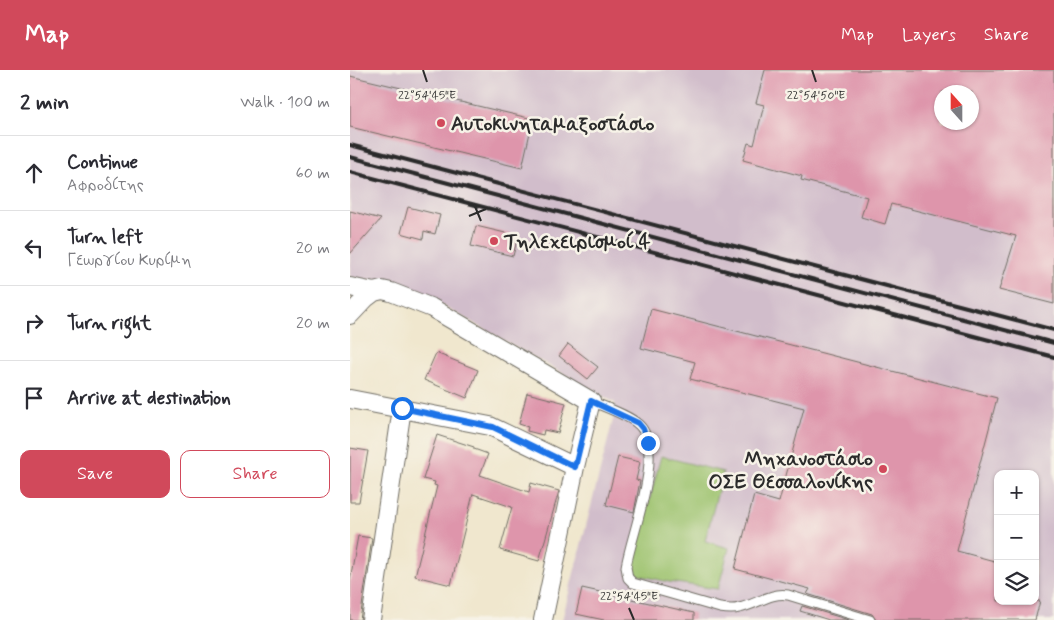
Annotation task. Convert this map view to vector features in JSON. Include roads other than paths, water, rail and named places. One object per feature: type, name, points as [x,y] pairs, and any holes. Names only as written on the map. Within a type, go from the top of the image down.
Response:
[{"type":"street","points":[[350,287],[374,292]]},
{"type":"street","points":[[350,316],[374,292],[382,290],[391,292],[432,308],[591,401],[543,620]]},
{"type":"street","points":[[350,399],[493,427],[575,467]]},
{"type":"street","points":[[371,620],[402,408]]},
{"type":"lane","points":[[591,401],[638,423],[646,436],[649,454],[648,477],[626,566],[628,578],[634,583],[671,595],[728,609],[739,609],[776,595],[788,595],[870,620]]},
{"type":"railway","points":[[350,145],[1054,330]]},
{"type":"railway","points":[[350,157],[1054,343]]},
{"type":"railway","points":[[350,172],[1054,357]]},
{"type":"place","name":"Αυτοκινηταμαξοστάσιο","points":[[441,123]]},
{"type":"place","name":"Τηλεχειρισμοί 4","points":[[494,241]]},
{"type":"place","name":"Μηχανοστάσιο ΟΣΕ Θεσσαλονίκης","points":[[883,469]]}]
